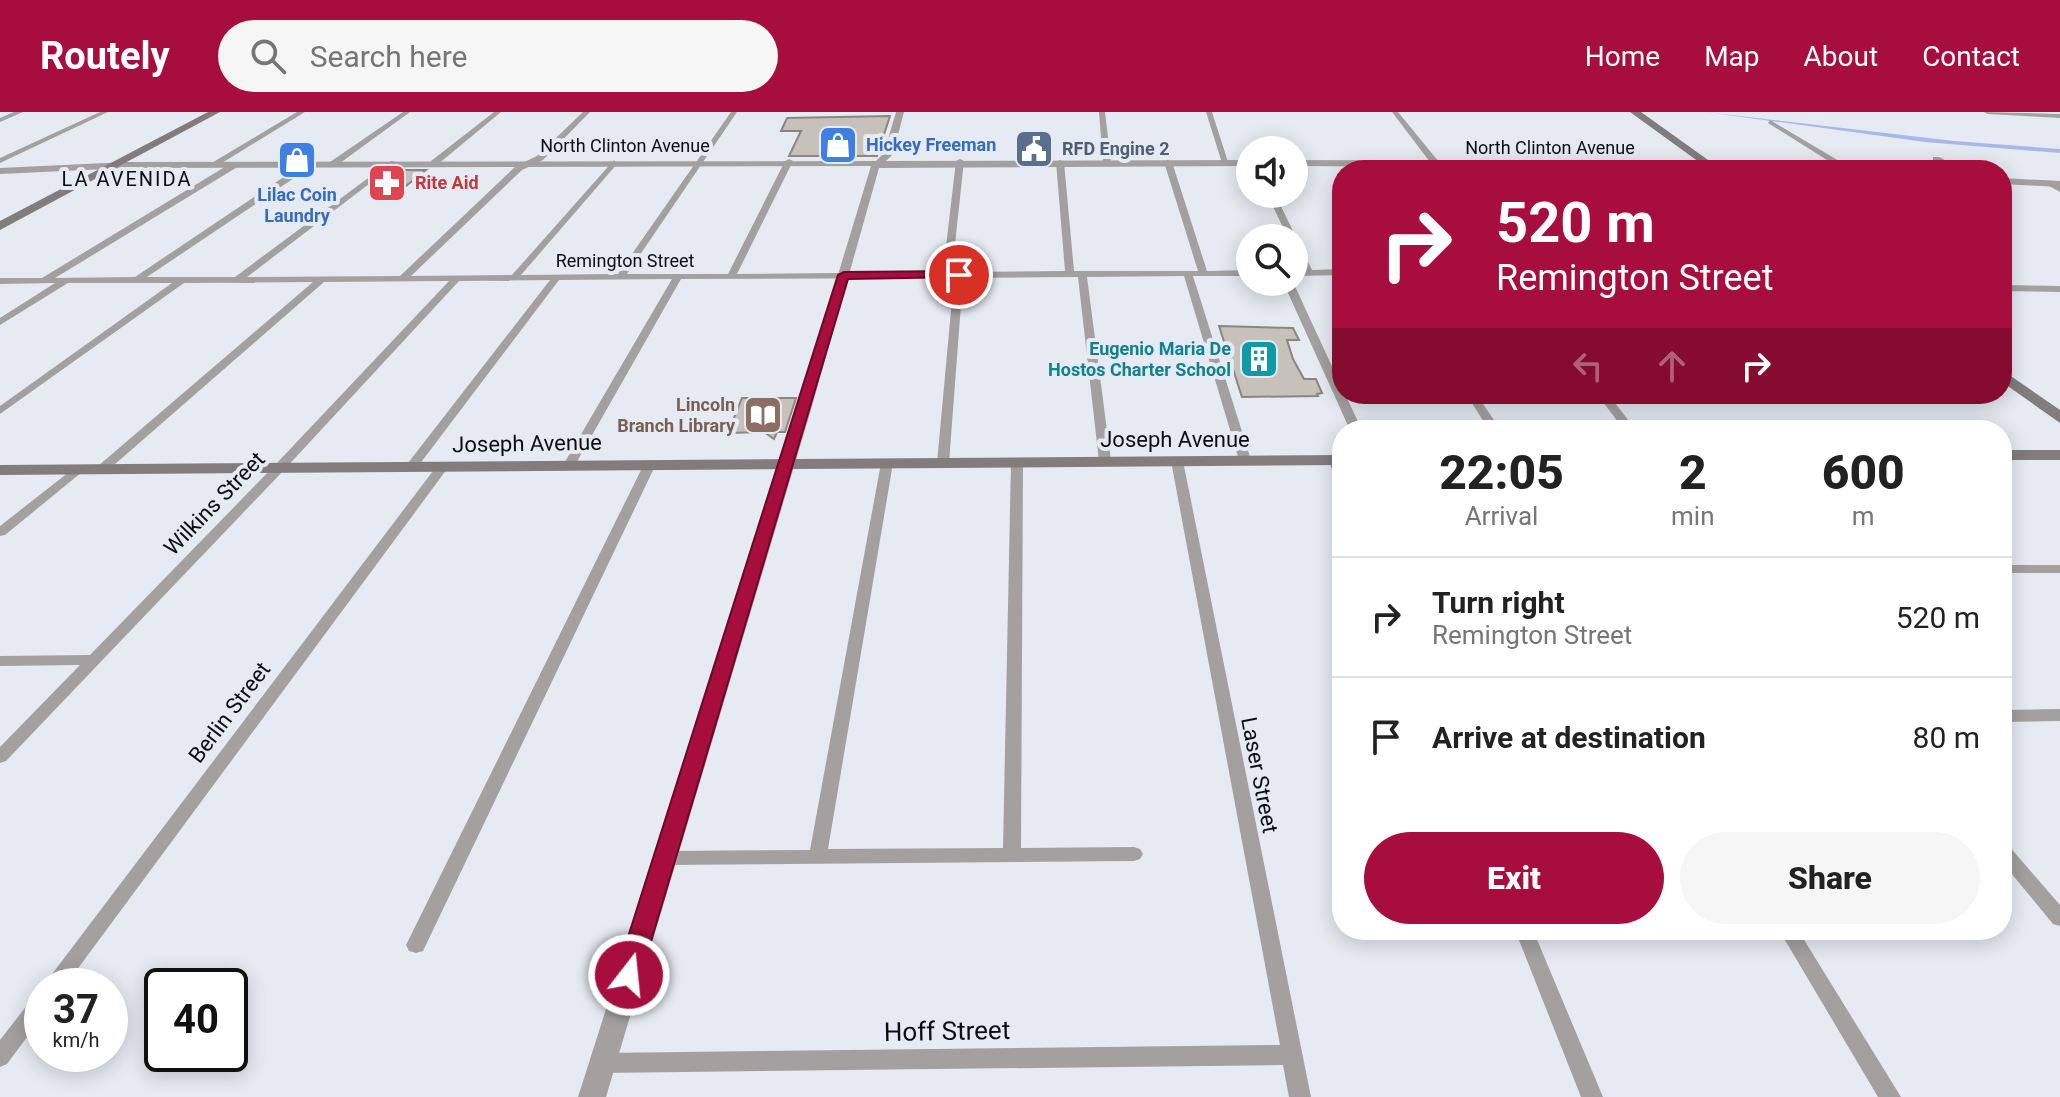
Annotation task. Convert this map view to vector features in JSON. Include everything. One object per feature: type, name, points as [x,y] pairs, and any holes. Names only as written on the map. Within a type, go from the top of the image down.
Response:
[{"type":"main road","points":[[0,226],[215,112]]},
{"type":"main road","points":[[1635,112],[1702,160]]},
{"type":"main road","points":[[2012,382],[2060,418]]},
{"type":"main road","points":[[2012,455],[2060,455]]},
{"type":"main road","name":"Joseph Avenue","points":[[0,470],[1332,460]]},
{"type":"street","points":[[0,120],[20,112]]},
{"type":"street","points":[[0,161],[105,112]]},
{"type":"street","points":[[214,164],[302,112]]},
{"type":"street","points":[[333,164],[407,112]]},
{"type":"street","points":[[434,163],[498,112]]},
{"type":"street","points":[[403,278],[519,168],[540,158],[587,112]]},
{"type":"street","points":[[621,277],[734,112]]},
{"type":"street","points":[[592,1097],[875,167],[888,154],[900,112]]},
{"type":"street","points":[[1102,112],[1107,162]]},
{"type":"street","points":[[1209,112],[1226,163]]},
{"type":"street","points":[[1395,112],[1433,160]]},
{"type":"street","points":[[1987,112],[2060,116]]},
{"type":"street","points":[[1770,122],[1832,160]]},
{"type":"street","points":[[731,276],[789,161]]},
{"type":"street","name":"North Clinton Avenue","points":[[0,171],[214,164],[789,161],[1236,163]]},
{"type":"street","points":[[947,275],[960,161]]},
{"type":"street","points":[[514,278],[614,162]]},
{"type":"street","points":[[1060,162],[1070,274]]},
{"type":"street","points":[[1168,162],[1203,273]]},
{"type":"street","points":[[238,279],[391,163]]},
{"type":"street","points":[[45,280],[236,164]]},
{"type":"street","points":[[137,280],[309,164]]},
{"type":"street","name":"North Clinton Avenue","points":[[1308,164],[1332,165]]},
{"type":"street","points":[[2012,182],[2057,186]]},
{"type":"street","points":[[1309,273],[1332,272]]},
{"type":"street","points":[[1188,273],[1245,460]]},
{"type":"street","name":"Remington Street","points":[[0,281],[1236,273]]},
{"type":"street","points":[[1082,274],[1105,461]]},
{"type":"street","points":[[943,463],[959,275]]},
{"type":"street","points":[[569,465],[678,276]]},
{"type":"street","points":[[412,466],[557,277]]},
{"type":"street","name":"Wilkins Street","points":[[0,757],[280,467],[457,278]]},
{"type":"street","points":[[102,469],[322,279]]},
{"type":"street","points":[[0,322],[67,280]]},
{"type":"street","points":[[0,411],[182,280]]},
{"type":"street","points":[[2012,288],[2060,289]]},
{"type":"street","points":[[1294,296],[1332,378]]},
{"type":"street","points":[[1610,404],[1622,420]]},
{"type":"street","name":"Laser Street","points":[[1177,461],[1300,1097]]},
{"type":"street","points":[[1012,855],[1017,462]]},
{"type":"street","points":[[818,857],[887,463]]},
{"type":"street","points":[[416,945],[650,464]]},
{"type":"street","name":"Berlin Street","points":[[66,968],[443,466]]},
{"type":"street","points":[[0,532],[78,469]]},
{"type":"street","points":[[2012,569],[2060,569]]},
{"type":"street","points":[[0,661],[93,660]]},
{"type":"street","points":[[2012,716],[2060,715]]},
{"type":"street","points":[[663,858],[1134,854]]},
{"type":"street","points":[[2012,861],[2056,910]]},
{"type":"street","points":[[1528,940],[1592,1097]]},
{"type":"street","points":[[1794,940],[1890,1097]]},
{"type":"street","points":[[0,1057],[24,1025]]},
{"type":"street","name":"Hoff Street","points":[[602,1063],[1291,1055]]},
{"type":"shaded area","points":[[1706,112],[1954,141],[2060,149],[2060,153],[1925,142]]},
{"type":"building","name":"Hickey Freeman","points":[[890,116],[877,156],[789,156],[801,131],[781,131],[787,118]]},
{"type":"building","name":"Rite Aid","points":[[393,170],[426,170],[406,186],[373,186]]},
{"type":"building","name":"Eugenio Maria De Hostos Charter School","points":[[1219,326],[1293,328],[1299,340],[1287,340],[1293,359],[1304,379],[1316,379],[1322,393],[1318,396],[1242,397]]},
{"type":"building","name":"Lincoln Branch Library","points":[[742,398],[796,398],[785,432],[777,432],[774,439],[764,432],[728,433]]},
{"type":"place","name":"Hickey Freeman","points":[[838,145]]},
{"type":"place","name":"RFD Engine 2","points":[[1034,149]]},
{"type":"place","name":"Lilac Coin Laundry","points":[[297,160]]},
{"type":"place","name":"Rite Aid","points":[[387,183]]},
{"type":"place","name":"Eugenio Maria De Hostos Charter School","points":[[1259,359]]},
{"type":"place","name":"Lincoln Branch Library","points":[[763,415]]},
{"type":"district","name":"LA AVENIDA","points":[[127,179]]},
{"type":"route","points":[[629,975],[844,275],[959,275]]}]
